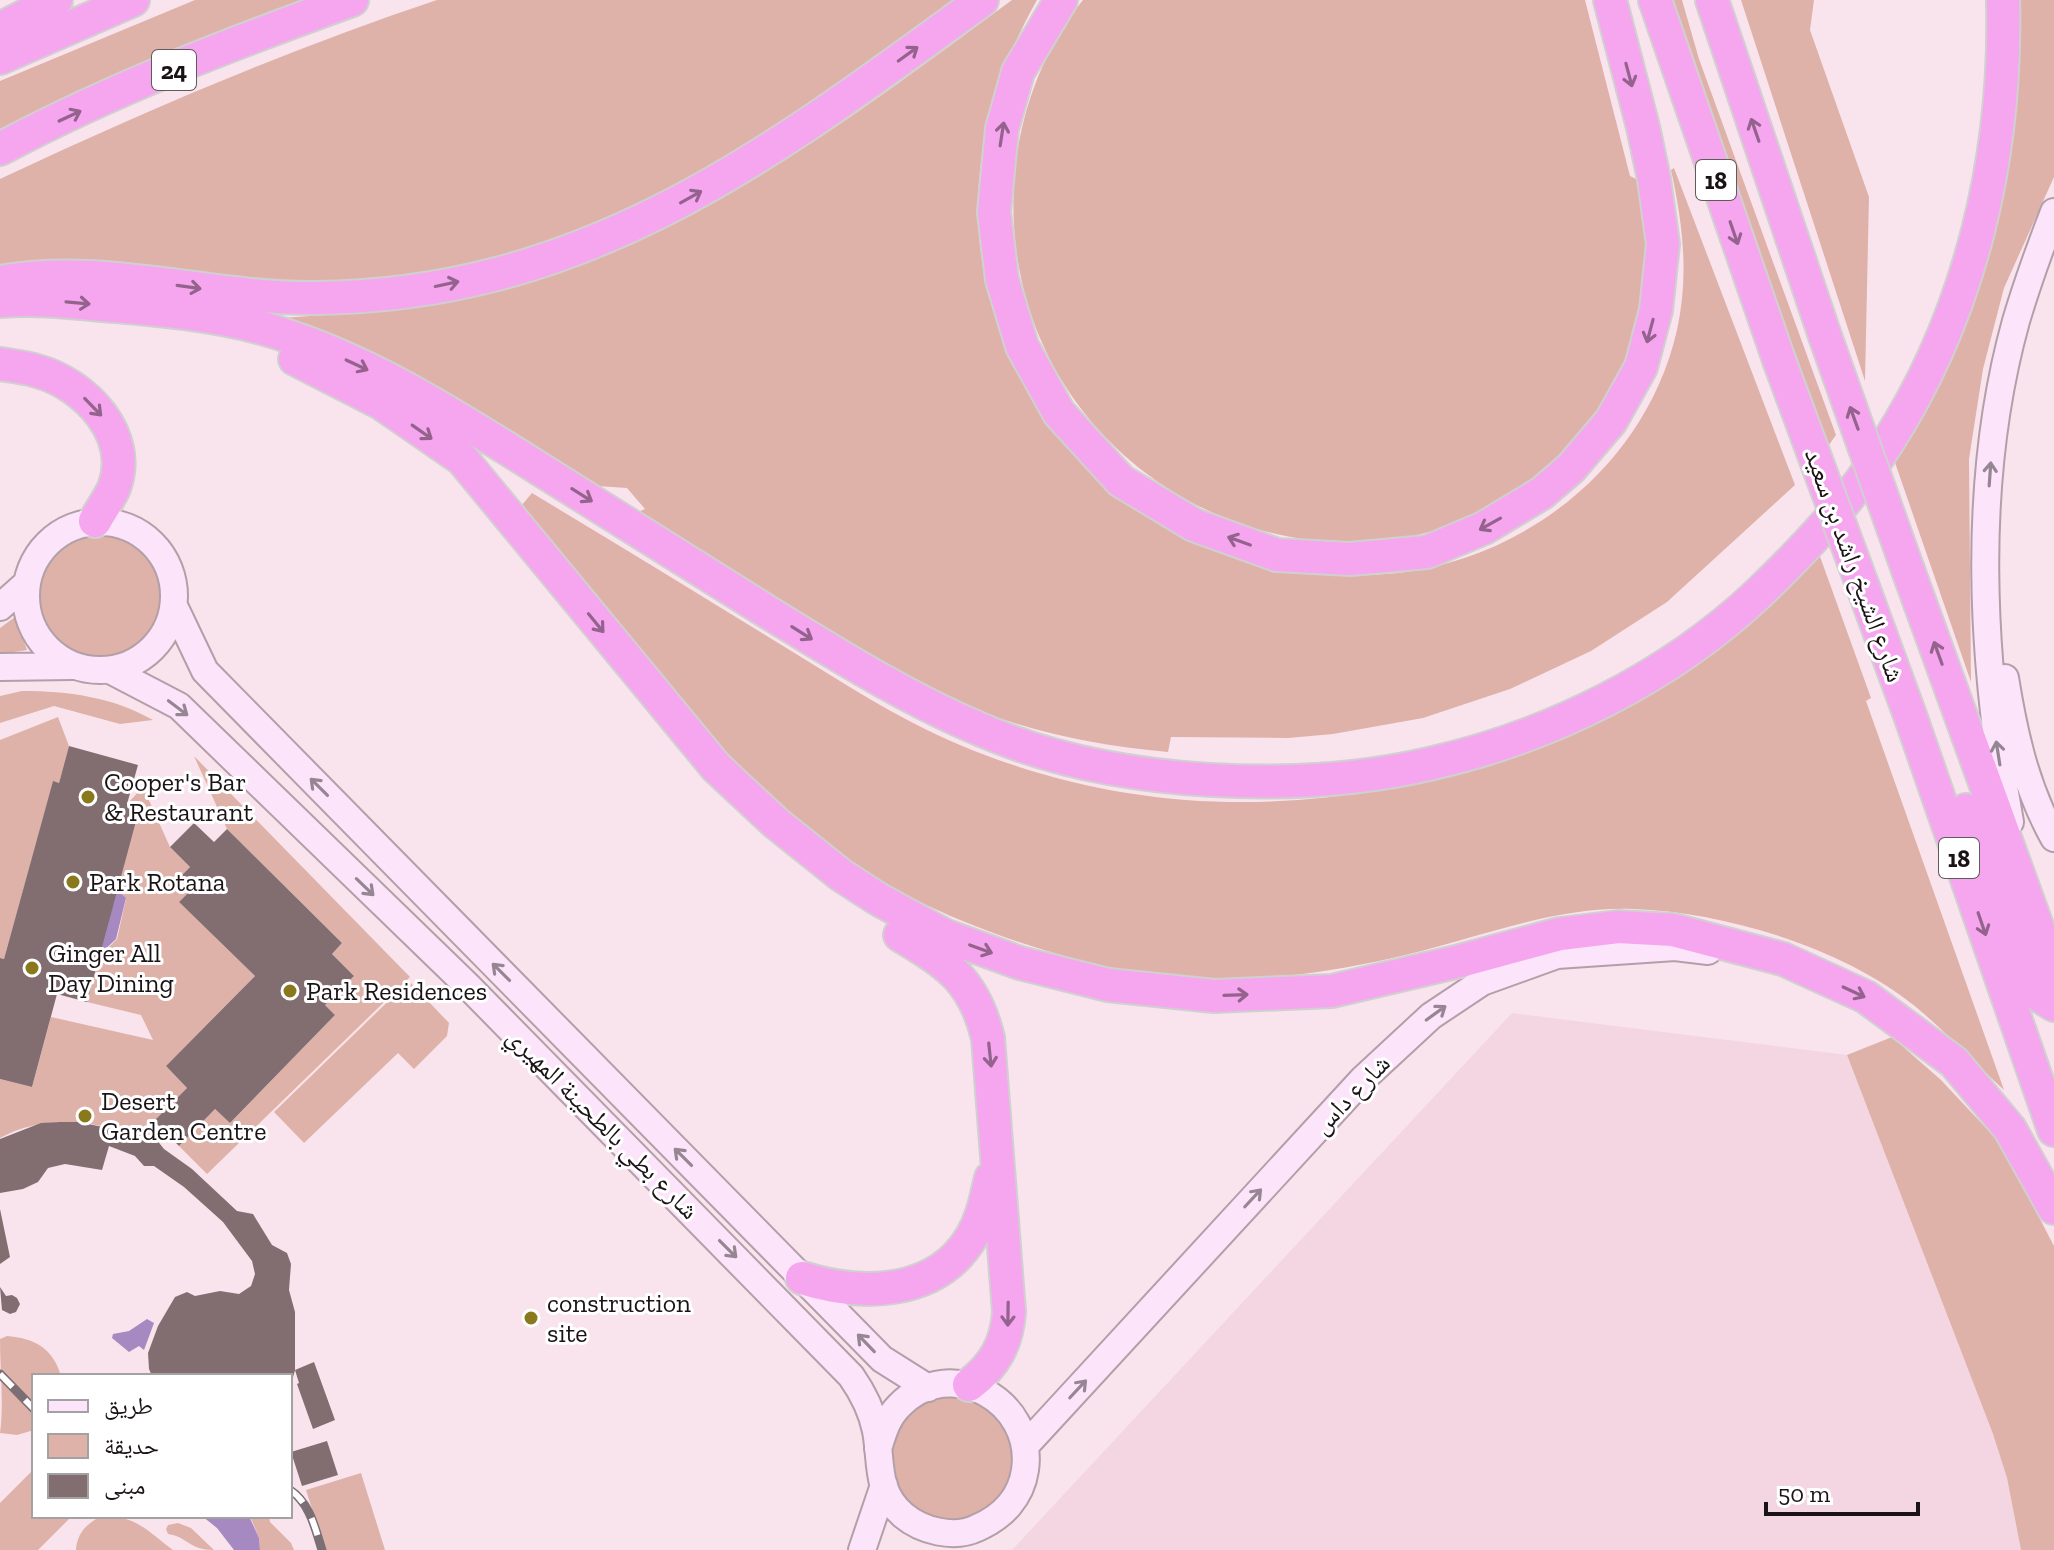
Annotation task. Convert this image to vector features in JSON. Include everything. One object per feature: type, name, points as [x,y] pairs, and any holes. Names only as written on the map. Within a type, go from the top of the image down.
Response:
[{"type":"highway","points":[[0,29],[56,0]]},
{"type":"highway","points":[[0,58],[133,0]]},
{"type":"highway","name":"24","points":[[0,149],[131,88],[282,25],[352,0]]},
{"type":"highway","points":[[0,282],[37,277],[93,277],[243,295],[349,297],[438,287],[538,262],[643,221],[721,180],[832,109],[982,0]]},
{"type":"highway","points":[[1061,0],[1018,72],[1002,129],[994,212],[1002,279],[1022,346],[1059,413],[1121,481],[1194,525],[1277,555],[1350,559],[1427,552],[1484,528],[1542,493],[1571,468],[1611,421],[1641,367],[1656,310],[1663,244],[1643,127],[1610,0]]},
{"type":"highway","name":"شارع الشيخ راشد بن سعيد","points":[[1655,0],[1779,360],[1911,718],[2054,1130]]},
{"type":"highway","name":"شارع الشيخ راشد بن سعيد","points":[[1712,0],[1825,336],[2054,973]]},
{"type":"highway","points":[[0,301],[31,299],[148,309],[260,328],[298,340],[387,378],[470,425],[829,650],[921,701],[992,735],[1036,750],[1096,765],[1194,779],[1243,781],[1352,777],[1396,772],[1516,740],[1612,697],[1678,656],[1740,611],[1792,561],[1852,491],[1884,449],[1926,376],[1958,299],[1993,165],[2000,113],[2003,0]]},
{"type":"highway","points":[[148,309],[290,356],[381,403],[462,459],[716,767],[776,823],[841,875],[946,936],[1020,963],[1108,985],[1214,996],[1332,991],[1560,934],[1618,927],[1673,930],[1783,959],[1866,997],[1954,1062],[2010,1129],[2054,1208]]},
{"type":"highway","points":[[0,364],[39,371],[72,387],[99,411],[113,434],[119,456],[114,487],[95,521]]},
{"type":"highway","points":[[643,681],[683,752],[728,802],[846,902],[931,953],[965,983],[979,1006],[988,1038],[1008,1325],[1001,1350],[992,1364],[969,1385]]},
{"type":"highway","points":[[1911,718],[1939,754],[1960,794],[2028,984],[2054,1005]]},
{"type":"highway","points":[[802,1278],[838,1287],[876,1289],[910,1284],[938,1271],[962,1250],[978,1224],[997,1151]]},
{"type":"street","points":[[2022,885],[1993,716],[1987,642],[1990,476],[2002,386],[2016,322],[2054,212]]},
{"type":"street","points":[[0,667],[73,666],[110,670],[137,660],[159,642],[169,625],[174,606],[174,584],[167,563],[154,545],[137,531],[117,522],[95,521],[70,526],[49,540],[34,560],[26,584],[26,610],[35,634],[52,653],[73,666]]},
{"type":"street","points":[[1987,552],[2015,732],[2032,792],[2054,838]]},
{"type":"street","points":[[0,607],[26,584]]},
{"type":"street","name":"شارع بطي بالطحينة المهيري","points":[[174,606],[205,671],[882,1359],[928,1388]]},
{"type":"street","name":"شارع بطي بالطحينة المهيري","points":[[110,670],[179,706],[468,986],[851,1376],[871,1411],[878,1449]]},
{"type":"street","name":"شارع داس","points":[[1025,1446],[1363,1079],[1431,1016],[1482,982],[1557,955],[1590,952],[1675,947],[1783,959]]},
{"type":"street","points":[[944,1384],[969,1385],[991,1394],[1010,1411],[1022,1432],[1027,1456],[1023,1481],[1012,1503],[995,1520],[973,1530],[948,1533],[924,1528],[904,1515],[888,1497],[879,1474],[878,1449],[885,1425],[900,1405],[928,1388],[944,1384]]},
{"type":"street","points":[[862,1550],[884,1485]]},
{"type":"street","points":[[934,1550],[956,1532]]},
{"type":"shaded area","points":[[116,889],[126,898],[116,939],[97,957]]},
{"type":"shaded area","points":[[1512,1013],[1847,1055],[1993,1434],[2007,1478],[2021,1550],[1012,1550]]},
{"type":"shaded area","points":[[147,1319],[154,1323],[144,1350],[139,1346],[129,1352],[112,1338],[113,1334],[129,1331]]},
{"type":"shaded area","points":[[204,1518],[250,1518],[259,1538],[260,1550],[234,1550],[217,1528]]},
{"type":"green space","points":[[195,0],[340,0],[0,139],[0,81]]},
{"type":"green space","points":[[437,0],[957,0],[814,106],[677,187],[548,245],[436,275],[310,283],[187,272],[0,269],[0,179],[216,83]]},
{"type":"green space","points":[[1012,0],[1037,0],[1013,49],[994,99],[983,149],[978,200],[981,251],[990,301],[1008,351],[1034,400],[1070,450],[1104,482],[1288,567],[1324,575],[1398,573],[1447,563],[1493,547],[1536,524],[1576,495],[1610,461],[1639,421],[1662,378],[1677,330],[1683,290],[1679,210],[1671,170],[1674,168],[1795,485],[1667,602],[1591,651],[1510,689],[1423,718],[1333,734],[1288,738],[1171,737],[1168,752],[1069,738],[997,717],[932,689],[872,656],[638,512],[645,509],[627,488],[597,486],[406,370],[366,350],[282,318],[394,309],[478,295],[574,267],[642,239],[707,206],[833,129]]},
{"type":"green space","points":[[1083,0],[1585,0],[1630,176],[1638,180],[1646,238],[1642,296],[1628,351],[1602,403],[1531,481],[1447,527],[1355,542],[1263,531],[1177,494],[1102,434],[1047,354],[1017,255],[1014,221],[1017,154],[1034,88],[1063,28]]},
{"type":"green space","points":[[1657,0],[1682,0],[1699,59],[1836,435],[1821,456]]},
{"type":"green space","points":[[1741,0],[1814,0],[1810,30],[1869,197],[1865,381]]},
{"type":"green space","points":[[2012,0],[2054,0],[2054,177],[2004,288],[1983,369],[1969,459],[1971,682],[1892,454],[1936,378]]},
{"type":"green space","points":[[532,493],[866,697],[960,745],[1028,770],[1097,787],[1165,798],[1234,802],[1304,800],[1373,791],[1442,777],[1511,757],[1818,551],[1871,698],[1866,701],[2004,1090],[1916,1007],[1887,986],[1819,951],[1782,937],[1706,917],[1633,909],[1571,913],[1361,964],[1306,974],[1219,980],[1164,977],[1121,970],[1030,946],[984,930],[896,890],[820,843],[730,760],[692,719],[521,506]]},
{"type":"green space","points":[[100,530],[125,535],[146,549],[160,570],[165,595],[160,620],[146,641],[125,655],[100,660],[75,655],[54,641],[40,620],[35,595],[40,570],[54,549],[75,535]]},
{"type":"green space","points":[[15,617],[27,650],[0,654],[0,628]]},
{"type":"green space","points":[[22,691],[90,697],[122,706],[153,720],[120,724],[54,706],[0,723],[0,696]]},
{"type":"green space","points":[[58,717],[69,746],[59,783],[53,782],[4,959],[0,958],[0,740]]},
{"type":"green space","points":[[194,756],[410,977],[207,1174],[179,1146],[215,1109],[230,1123],[335,1015],[325,1005],[354,976],[332,954],[342,943],[227,829]]},
{"type":"green space","points":[[143,787],[170,847],[190,867],[181,876],[193,888],[179,902],[255,976],[166,1066],[187,1088],[154,1121],[151,1138],[135,1137],[95,1125],[53,1122],[26,1127],[0,1138],[0,1079],[32,1087],[51,1017],[153,1040],[141,1015],[87,1002],[100,956],[117,939],[126,899],[117,890],[140,808],[127,804]]},
{"type":"green space","points":[[409,981],[449,1023],[447,1036],[414,1069],[398,1053],[304,1143],[274,1112]]},
{"type":"green space","points":[[1892,1037],[1941,1080],[2001,1144],[2054,1246],[2054,1550],[2021,1550],[2007,1478],[1993,1434],[1847,1055]]},
{"type":"green space","points":[[7,1336],[26,1339],[41,1346],[53,1358],[60,1374],[32,1374],[32,1431],[17,1435],[0,1433],[0,1339]]},
{"type":"green space","points":[[952,1397],[976,1401],[996,1415],[1010,1435],[1014,1459],[1010,1483],[996,1503],[976,1517],[952,1521],[928,1517],[908,1503],[894,1483],[890,1459],[894,1435],[908,1415],[928,1401]]},
{"type":"green space","points":[[32,1471],[32,1518],[70,1518],[38,1550],[0,1550],[0,1503]]},
{"type":"green space","points":[[361,1473],[385,1550],[325,1550],[306,1490]]},
{"type":"green space","points":[[99,1518],[133,1521],[173,1550],[76,1550],[78,1538]]},
{"type":"green space","points":[[251,1518],[269,1518],[294,1550],[260,1550]]},
{"type":"green space","points":[[178,1523],[191,1528],[214,1550],[199,1548],[168,1534],[168,1525]]},
{"type":"building","name":"Park Rotana","points":[[69,746],[138,765],[127,804],[140,807],[87,1002],[57,994],[32,1087],[0,1079],[0,958],[4,959],[53,781],[59,783]]},
{"type":"building","name":"Park Residences","points":[[194,823],[214,842],[227,829],[342,943],[332,954],[354,976],[325,1005],[335,1015],[230,1123],[215,1109],[179,1146],[154,1121],[187,1088],[166,1066],[255,976],[179,902],[193,888],[181,876],[190,867],[170,847]]},
{"type":"building","points":[[78,1122],[142,1140],[156,1139],[237,1211],[253,1214],[272,1245],[287,1253],[291,1264],[289,1290],[295,1312],[295,1370],[292,1381],[292,1374],[151,1374],[148,1353],[158,1326],[175,1297],[187,1292],[195,1296],[220,1291],[239,1294],[251,1286],[255,1274],[252,1261],[223,1222],[184,1187],[154,1166],[144,1166],[135,1156],[109,1146],[102,1170],[65,1164],[48,1168],[38,1182],[23,1189],[0,1193],[0,1139],[41,1123]]},
{"type":"building","points":[[0,1209],[10,1257],[0,1264]]},
{"type":"building","points":[[0,1287],[6,1296],[17,1298],[20,1304],[16,1312],[10,1314],[2,1310]]},
{"type":"building","points":[[314,1362],[335,1420],[313,1429],[295,1370]]},
{"type":"building","points":[[327,1441],[338,1475],[302,1486],[292,1452]]},
{"type":"railway","points":[[0,1374],[32,1407]]},
{"type":"railway","points":[[292,1491],[307,1509],[322,1550]]},
{"type":"place","name":"Cooper's Bar & Restaurant","points":[[88,797]]},
{"type":"place","name":"Park Rotana","points":[[73,882]]},
{"type":"place","name":"Ginger All Day Dining","points":[[32,968]]},
{"type":"place","name":"Park Residences","points":[[290,991]]},
{"type":"place","name":"Desert Garden Centre","points":[[85,1116]]},
{"type":"place","name":"construction site","points":[[531,1318]]}]
